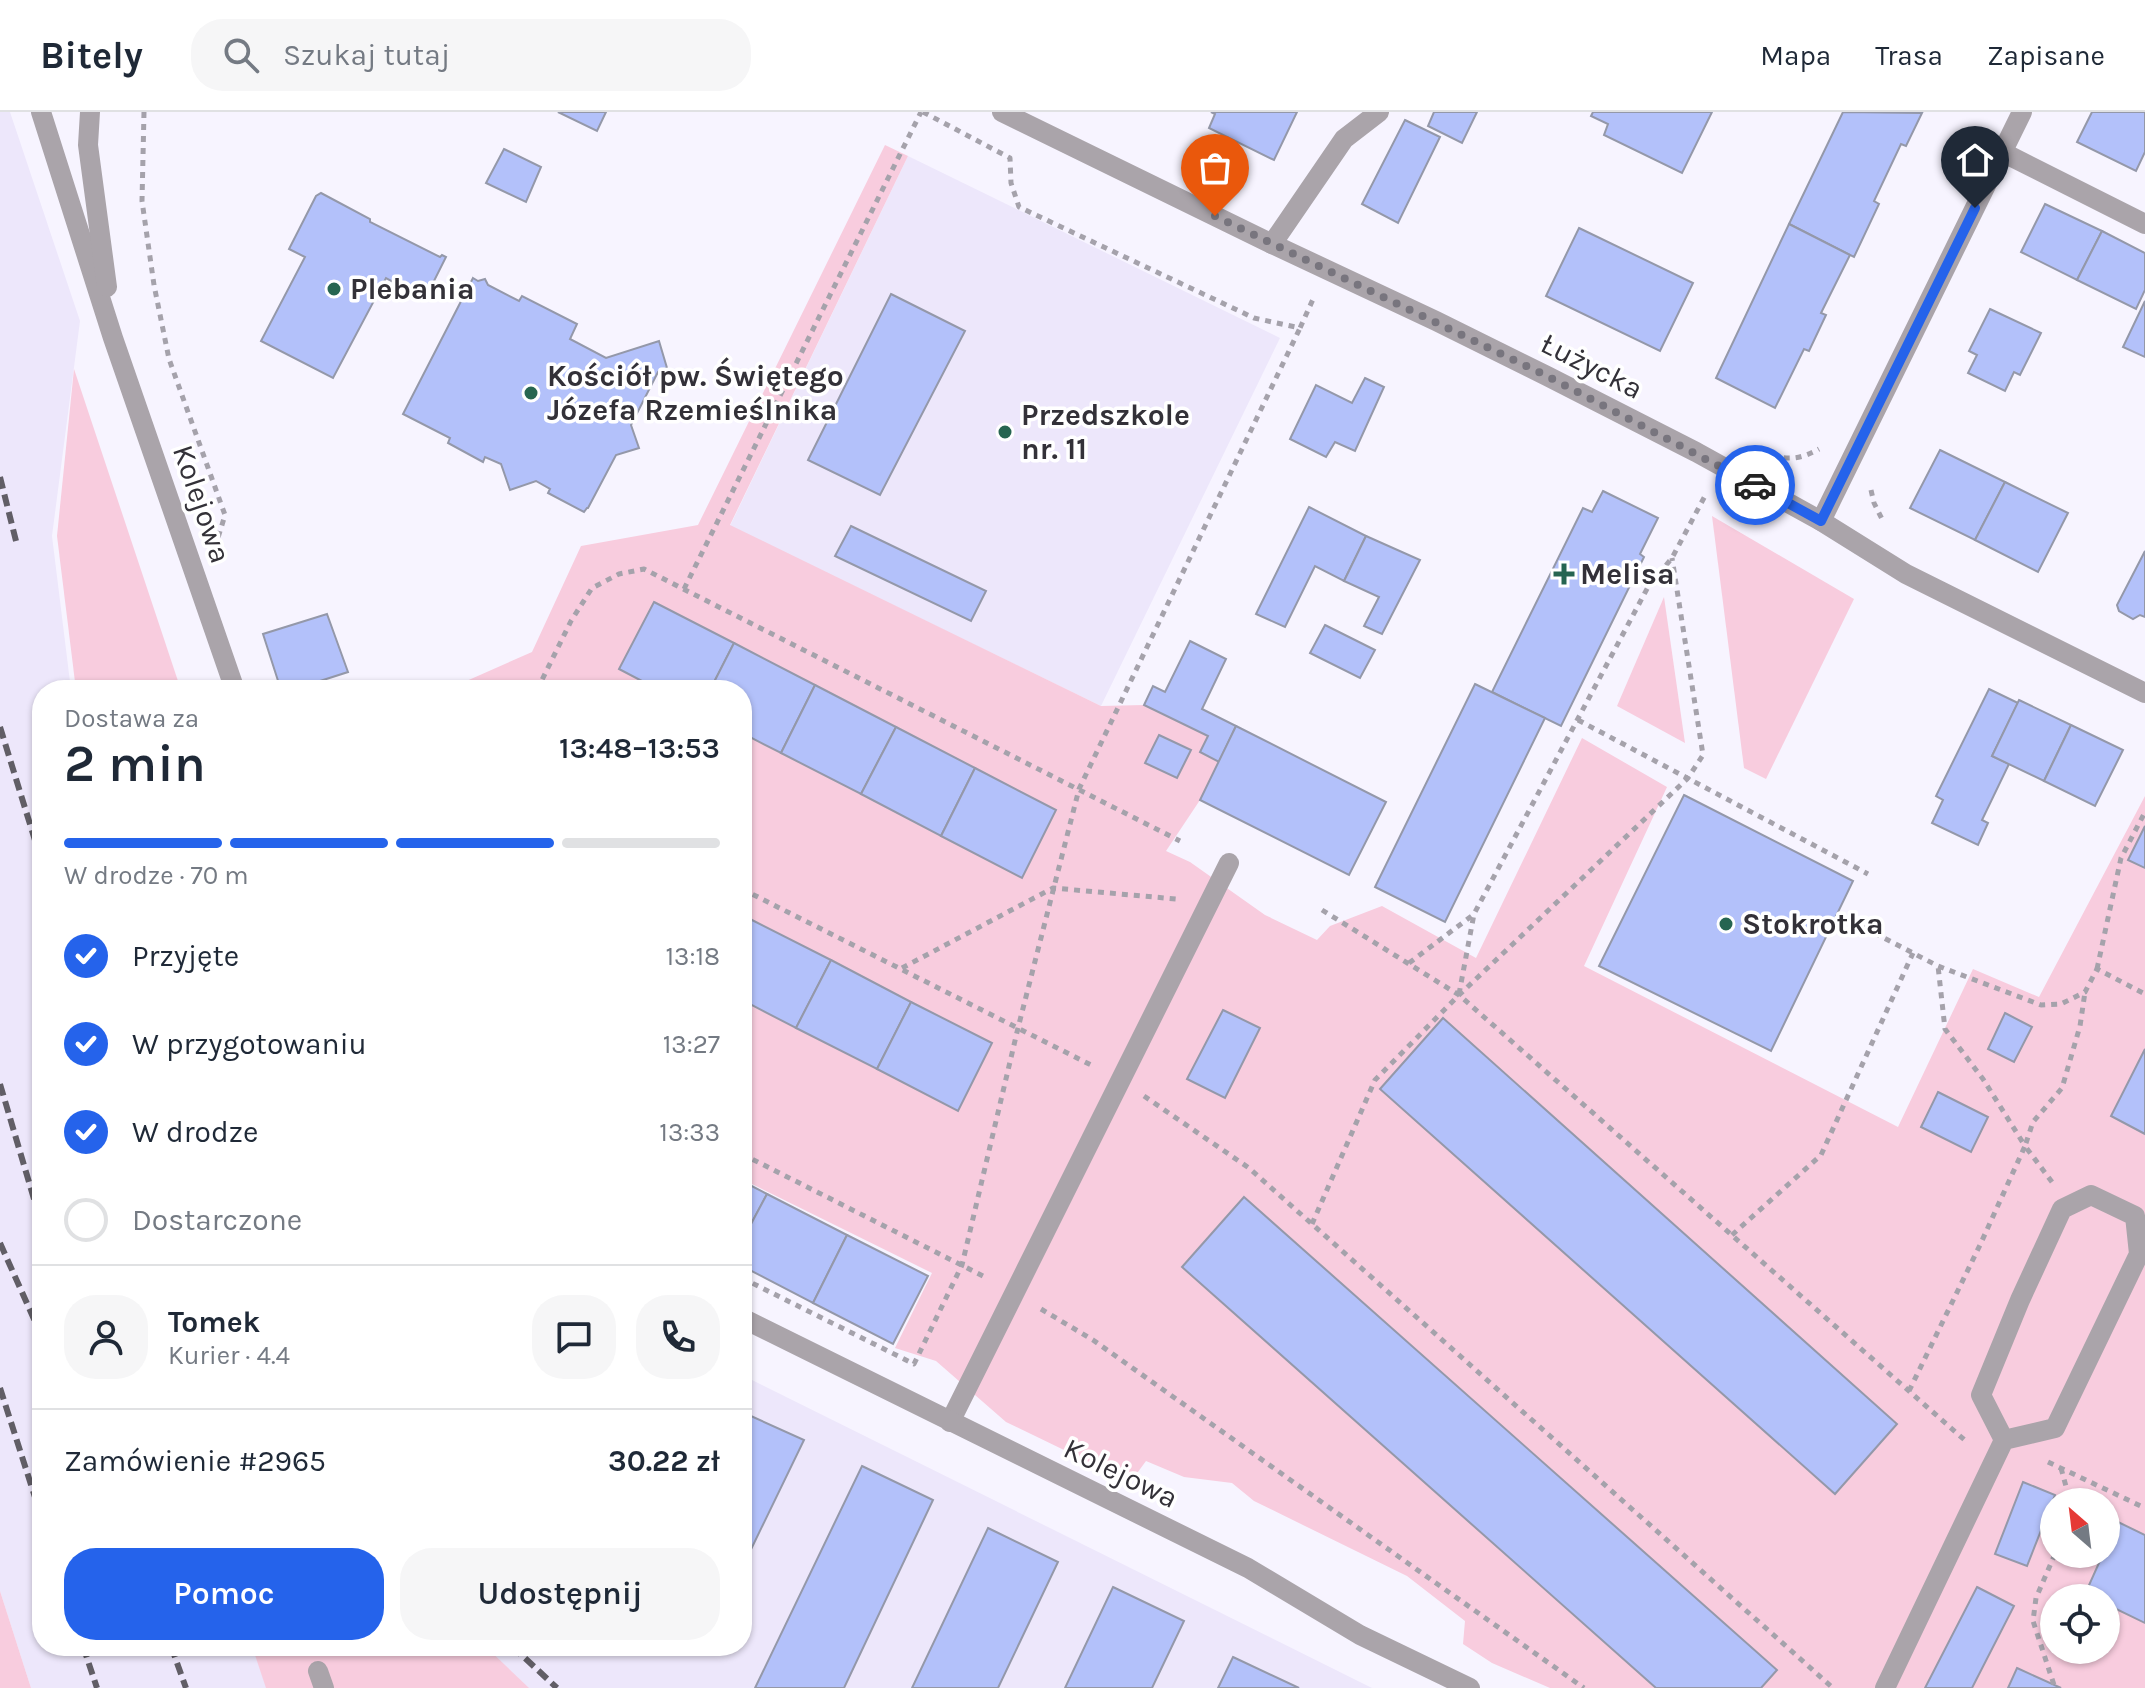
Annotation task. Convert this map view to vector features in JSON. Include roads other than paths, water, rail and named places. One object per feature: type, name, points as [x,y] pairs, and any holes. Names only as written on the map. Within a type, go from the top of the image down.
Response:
[{"type":"street","name":"Kolejowa","points":[[41,112],[113,338],[232,680]]},
{"type":"street","name":"Kolejowa","points":[[90,112],[88,145],[113,338]]},
{"type":"street","name":"Łużycka","points":[[1002,112],[1547,376],[1696,452],[1821,521],[1906,574],[2145,693]]},
{"type":"street","points":[[1272,244],[1344,139],[1379,112]]},
{"type":"street","points":[[1821,521],[2022,112]]},
{"type":"street","points":[[2002,152],[2145,224]]},
{"type":"street","points":[[950,1422],[1229,863]]},
{"type":"street","points":[[2091,1195],[2135,1216],[2139,1254],[2055,1428],[2004,1440],[1981,1395],[2062,1209],[2091,1195]]},
{"type":"street","name":"Kolejowa","points":[[752,1323],[1248,1568],[1360,1635],[1470,1688]]},
{"type":"street","points":[[1885,1688],[2004,1440]]},
{"type":"railway","points":[[0,477],[17,545]]},
{"type":"railway","points":[[0,727],[32,831]]},
{"type":"railway","points":[[0,1084],[32,1192]]},
{"type":"railway","points":[[0,1243],[32,1315]]},
{"type":"railway","points":[[0,1388],[32,1488]]},
{"type":"railway","points":[[86,1656],[97,1688]]},
{"type":"railway","points":[[175,1656],[186,1688]]},
{"type":"railway","points":[[523,1656],[557,1688]]},
{"type":"place","name":"Plebania","points":[[334,289]]},
{"type":"place","name":"Kościół pw. Świętego Józefa Rzemieślnika","points":[[531,393]]},
{"type":"place","name":"Przedszkole nr. 11","points":[[1005,432]]},
{"type":"place","name":"Melisa","points":[[1564,574]]},
{"type":"place","name":"Stokrotka","points":[[1726,924]]}]
